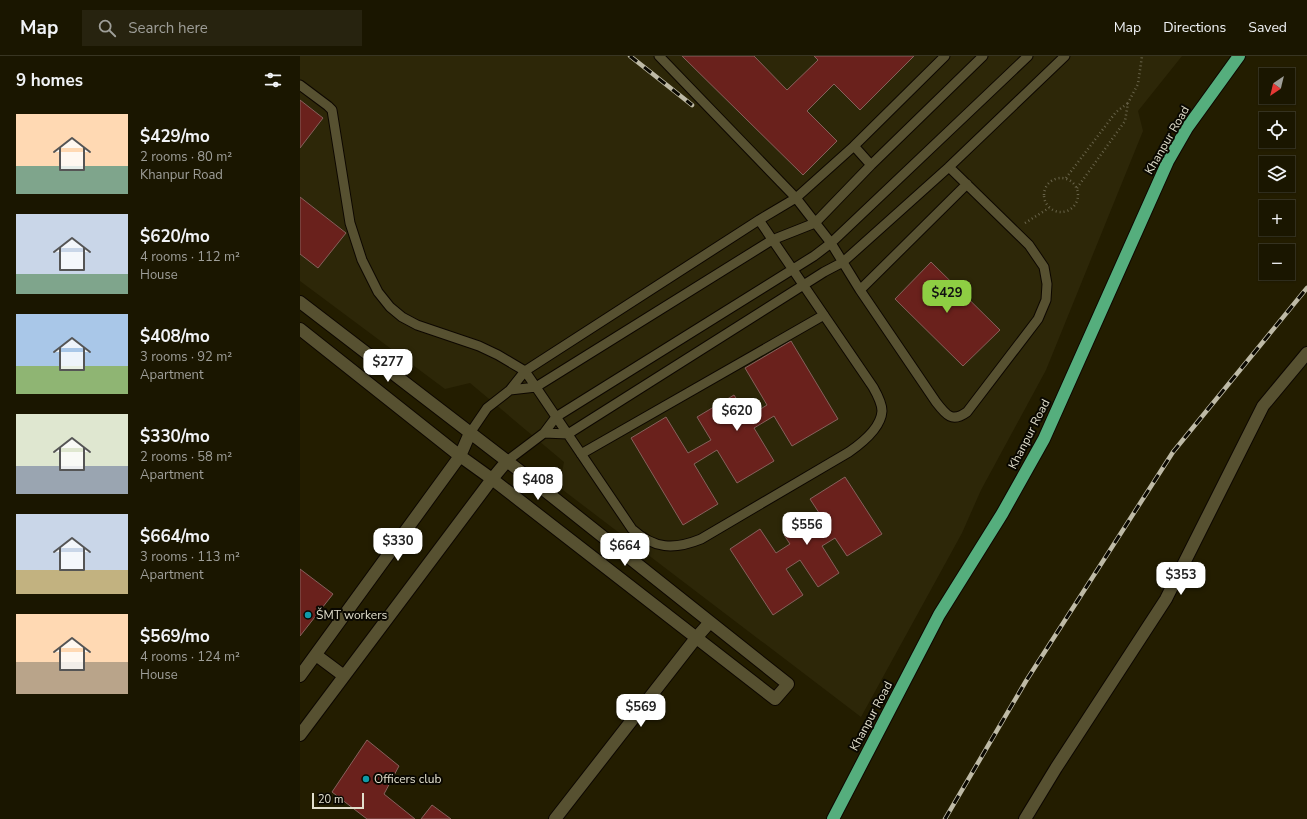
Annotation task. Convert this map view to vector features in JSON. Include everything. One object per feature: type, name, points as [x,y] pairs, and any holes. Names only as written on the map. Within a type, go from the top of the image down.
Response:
[{"type":"highway","name":"Khanpur Road","points":[[832,819],[939,615],[1002,514],[1044,439],[1168,161],[1188,128],[1239,56]]},
{"type":"street","points":[[300,302],[507,461],[788,684],[775,699],[492,479],[460,456],[300,329]]},
{"type":"street","points":[[1025,819],[1056,768],[1166,599],[1263,406],[1307,353]]},
{"type":"street","points":[[300,676],[460,456],[470,433]]},
{"type":"street","points":[[300,735],[507,461]]},
{"type":"street","points":[[555,819],[710,622]]},
{"type":"street","points":[[316,655],[344,676]]},
{"type":"lane","points":[[659,56],[796,198],[831,243],[860,290],[943,412],[951,417],[960,417],[974,404],[1038,319],[1046,300],[1047,284],[1044,267],[1029,245],[949,167]]},
{"type":"lane","points":[[470,433],[487,408],[510,390],[525,371],[759,220],[796,198],[854,146],[945,56]]},
{"type":"lane","points":[[510,390],[536,387],[772,240],[815,223],[871,164],[983,56]]},
{"type":"lane","points":[[507,461],[544,433],[556,417],[831,243],[1028,56]]},
{"type":"lane","points":[[544,433],[568,434],[803,285],[843,262],[949,167],[1065,56]]},
{"type":"lane","points":[[300,85],[332,110],[350,223],[362,260],[378,292],[390,307],[402,317],[417,325],[479,346],[525,371],[632,529],[642,538],[654,544],[670,547],[688,544],[708,535],[849,452],[862,443],[871,434],[879,422],[882,411],[880,400],[759,220]]},
{"type":"lane","points":[[854,146],[871,164]]},
{"type":"lane","points":[[860,290],[967,184]]},
{"type":"lane","points":[[581,454],[824,315]]},
{"type":"path","points":[[1077,188],[1125,121],[1128,103],[1138,84],[1142,56]]},
{"type":"path","points":[[1066,178],[1116,112],[1128,103]]},
{"type":"path","points":[[1066,178],[1073,182],[1077,188],[1079,195],[1078,201],[1074,207],[1068,211],[1055,211],[1049,208],[1045,202],[1045,189],[1048,183],[1054,179],[1066,178]]},
{"type":"path","points":[[1014,230],[1049,208]]},
{"type":"shaded area","points":[[300,56],[1182,56],[1138,111],[1143,131],[1046,370],[981,490],[962,533],[861,717],[559,487],[564,462],[470,383],[445,389],[300,281]]},
{"type":"building","points":[[682,56],[754,56],[787,90],[818,60],[814,56],[914,56],[860,110],[834,84],[807,111],[837,141],[803,175]]},
{"type":"building","points":[[300,100],[323,118],[300,148]]},
{"type":"building","points":[[300,197],[346,233],[318,268],[300,254]]},
{"type":"building","points":[[931,262],[1000,330],[963,366],[895,299]]},
{"type":"building","points":[[791,341],[838,419],[792,446],[774,416],[754,428],[774,461],[737,483],[717,450],[694,464],[718,504],[683,525],[631,438],[666,417],[688,453],[711,440],[697,417],[734,395],[748,417],[767,405],[745,368]]},
{"type":"building","points":[[845,477],[882,534],[847,556],[835,538],[822,546],[839,573],[818,587],[800,560],[786,569],[803,595],[773,615],[730,549],[760,529],[776,553],[790,544],[784,535],[806,521],[812,530],[825,522],[810,499]]},
{"type":"building","name":"ŠMT workers","points":[[300,569],[333,594],[300,636]]},
{"type":"building","name":"Officers club","points":[[367,740],[399,766],[384,794],[415,819],[367,819],[332,792]]},
{"type":"building","name":"Officers club","points":[[432,805],[451,819],[421,819]]},
{"type":"railway","points":[[630,56],[692,105]]},
{"type":"railway","points":[[945,819],[1026,681],[1173,452],[1307,288]]},
{"type":"place","name":"ŠMT workers","points":[[308,615]]},
{"type":"place","name":"Officers club","points":[[366,779]]}]
